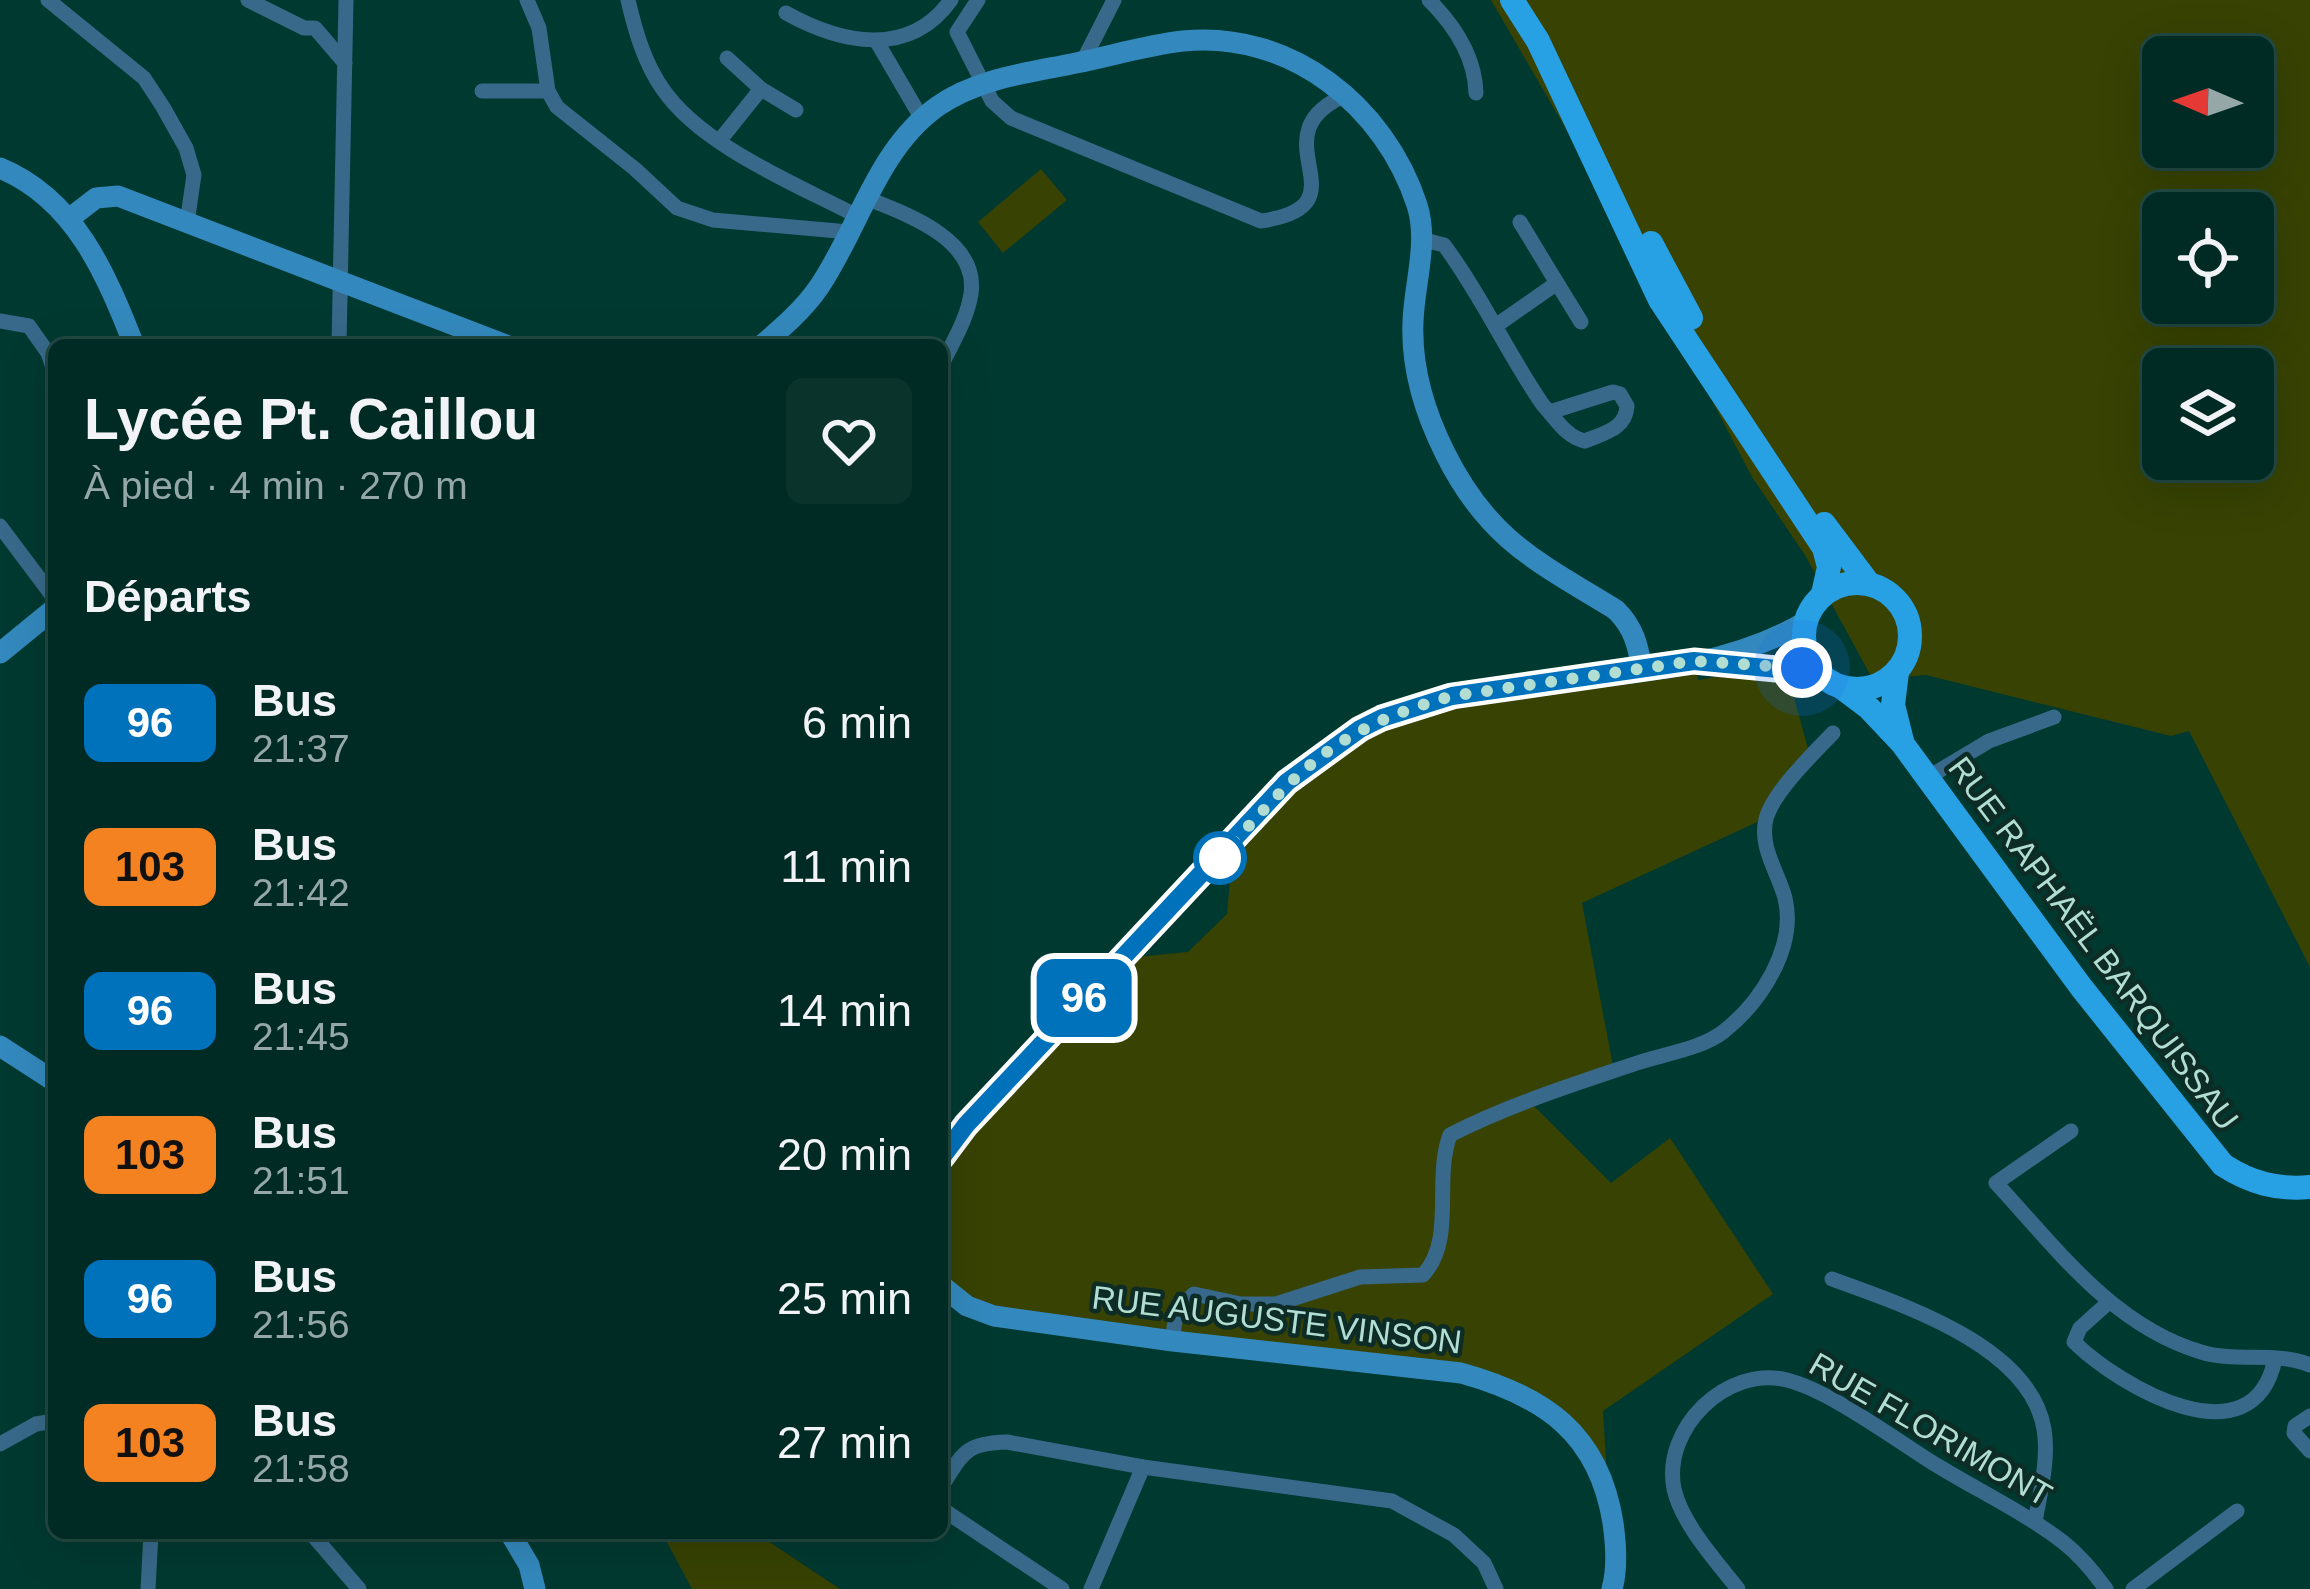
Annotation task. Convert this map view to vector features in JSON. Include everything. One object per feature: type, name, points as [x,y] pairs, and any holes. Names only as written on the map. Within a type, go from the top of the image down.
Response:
[{"type":"main road","points":[[1512,0],[1538,41],[1660,300],[1824,548],[1828,567],[1823,594],[1805,622],[1803,640],[1818,673],[1841,687],[1871,688],[1897,671],[1910,643],[1910,627],[1896,599],[1869,584],[1836,542],[1676,294],[1529,0]]},
{"type":"main road","points":[[1823,594],[1837,586],[1869,584]]},
{"type":"main road","name":"RUE RAPHAËL BARQUISSAU","points":[[1897,671],[1893,705],[1903,743]]},
{"type":"main road","name":"RUE RAPHAËL BARQUISSAU","points":[[1841,687],[1903,743],[2094,1004],[2223,1165],[2264,1185],[2310,1187]]},
{"type":"street","points":[[48,0],[144,78],[163,107],[186,148],[194,175],[187,224]]},
{"type":"street","points":[[248,0],[304,28],[316,28],[345,63]]},
{"type":"street","points":[[339,339],[346,0]]},
{"type":"street","points":[[527,0],[539,28],[548,91],[563,114],[621,157],[677,208],[713,220],[913,217],[939,233],[968,266],[973,288],[948,352]]},
{"type":"street","points":[[628,0],[644,54],[662,89],[689,118],[720,140],[858,215]]},
{"type":"street","points":[[786,13],[818,29],[877,43],[924,28],[951,0]]},
{"type":"street","points":[[978,0],[957,32],[992,101],[1011,118],[1261,221],[1293,215],[1306,206],[1312,194],[1305,142],[1308,128],[1315,112],[1348,94]]},
{"type":"street","points":[[1084,62],[1114,0]]},
{"type":"street","points":[[1429,0],[1455,26],[1476,77],[1476,93]]},
{"type":"street","points":[[768,339],[819,287],[858,215],[922,119],[982,83],[1182,41],[1206,41],[1290,60],[1348,94],[1397,160],[1419,208],[1415,367],[1445,454],[1472,499],[1504,538],[1616,610],[1627,622],[1635,634],[1642,670]]},
{"type":"street","points":[[877,43],[922,119]]},
{"type":"street","points":[[727,58],[760,89],[796,110]]},
{"type":"street","points":[[720,140],[760,89]]},
{"type":"street","points":[[482,91],[548,91]]},
{"type":"street","points":[[0,168],[45,194],[70,218],[95,256],[131,339]]},
{"type":"street","points":[[70,218],[105,195],[490,339]]},
{"type":"street","points":[[1520,222],[1582,322]]},
{"type":"street","points":[[1420,238],[1444,245],[1497,325],[1508,353],[1550,412],[1573,437],[1585,441],[1615,429],[1623,422],[1627,406],[1613,392],[1550,412]]},
{"type":"street","points":[[1497,325],[1557,283]]},
{"type":"street","points":[[0,321],[29,326],[48,360]]},
{"type":"street","points":[[0,526],[48,590]]},
{"type":"street","points":[[0,653],[48,613]]},
{"type":"street","points":[[948,1149],[1287,782],[1335,744],[1382,718],[1452,696],[1694,661],[1761,646],[1805,622]]},
{"type":"street","points":[[1694,661],[1818,673]]},
{"type":"street","points":[[1927,778],[1989,741],[2054,718]]},
{"type":"street","points":[[1174,1341],[1173,1325],[1180,1306],[1194,1294],[1241,1304],[1276,1304],[1360,1277],[1423,1275],[1435,1262],[1440,1241],[1441,1170],[1450,1135],[1717,1036],[1740,1017],[1757,999],[1785,940],[1786,901],[1770,860],[1766,818],[1833,733]]},
{"type":"street","points":[[0,1046],[48,1077]]},
{"type":"street","points":[[2071,1131],[1996,1183],[2109,1302],[2128,1318],[2207,1355],[2310,1365]]},
{"type":"street","points":[[1832,1279],[1937,1318],[2007,1367],[2024,1387],[2044,1424],[2046,1443],[2035,1522]]},
{"type":"street","name":"RUE AUGUSTE VINSON","points":[[948,1291],[967,1306],[994,1316],[1461,1373],[1506,1385],[1559,1419],[1598,1465],[1615,1538],[1612,1589]]},
{"type":"street","points":[[2109,1302],[2080,1328],[2074,1342],[2116,1377],[2169,1403],[2207,1411],[2233,1408],[2260,1397],[2270,1384],[2275,1359]]},
{"type":"street","name":"RUE FLORIMONT","points":[[1738,1589],[1684,1513],[1674,1489],[1674,1463],[1696,1412],[1717,1395],[1762,1377],[1810,1388],[2035,1522],[2084,1559],[2096,1586]]},
{"type":"street","points":[[2310,1416],[2294,1432],[2310,1451]]},
{"type":"street","points":[[0,1444],[48,1422]]},
{"type":"street","points":[[948,1477],[967,1448],[1007,1442],[1143,1467],[1392,1501],[1454,1535],[1484,1563],[1496,1589]]},
{"type":"street","points":[[1091,1589],[1143,1467]]},
{"type":"street","points":[[2133,1589],[2237,1511]]},
{"type":"street","points":[[948,1513],[1063,1589]]},
{"type":"street","points":[[148,1589],[152,1539]]},
{"type":"street","points":[[316,1539],[359,1589]]},
{"type":"street","points":[[514,1539],[529,1565],[535,1589]]},
{"type":"green space","points":[[1491,0],[2310,0],[2310,967],[2189,731],[2171,736],[1926,675],[1873,680],[1805,555],[1752,477],[1602,191]]},
{"type":"green space","points":[[1041,169],[1067,200],[1003,253],[978,222]]},
{"type":"green space","points":[[1694,660],[1698,680],[1720,676],[1789,679],[1810,756],[1766,818],[1582,903],[1614,1071],[1531,1103],[1611,1183],[1670,1138],[1773,1294],[1603,1411],[1608,1493],[1598,1465],[1506,1385],[994,1316],[948,1289],[948,1150],[1125,958],[1188,952],[1227,914],[1233,844],[1287,782],[1382,718]]},
{"type":"green space","points":[[665,1539],[765,1539],[840,1589],[692,1589]]},
{"type":"bus line","name":"96","points":[[948,1149],[1287,782],[1360,729],[1413,706],[1452,696],[1694,661],[1818,673]]},
{"type":"route","points":[[1220,858],[1287,782],[1335,744],[1413,706],[1452,696],[1694,661],[1802,668]]}]
